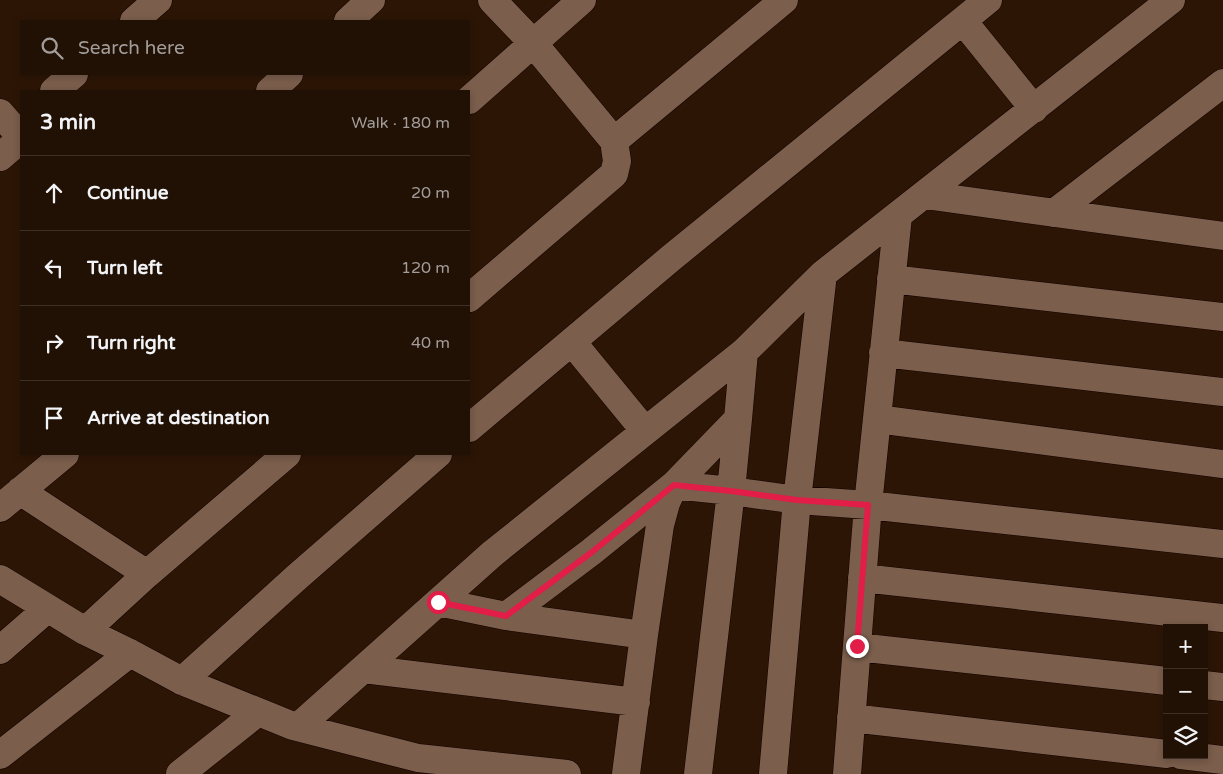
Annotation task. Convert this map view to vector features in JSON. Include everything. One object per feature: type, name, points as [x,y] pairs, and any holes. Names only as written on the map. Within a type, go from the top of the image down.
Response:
[{"type":"street","points":[[135,20],[158,0]]},
{"type":"street","points":[[349,20],[371,0]]},
{"type":"street","points":[[470,297],[614,174],[617,161],[614,141],[533,43],[492,0]]},
{"type":"street","points":[[470,99],[582,0]]},
{"type":"street","points":[[614,141],[784,0]]},
{"type":"street","points":[[470,427],[671,258],[988,0]]},
{"type":"street","points":[[298,727],[492,554],[744,352],[823,274],[1171,0]]},
{"type":"street","points":[[963,20],[1034,109]]},
{"type":"street","points":[[55,90],[73,75]]},
{"type":"street","points":[[271,90],[289,75]]},
{"type":"street","points":[[1054,213],[1223,83]]},
{"type":"street","points":[[0,157],[15,127]]},
{"type":"street","points":[[925,195],[1223,236]]},
{"type":"street","points":[[847,774],[868,505],[898,216]]},
{"type":"street","points":[[773,774],[797,500],[823,274]]},
{"type":"street","points":[[891,279],[1223,317]]},
{"type":"street","points":[[572,342],[645,431]]},
{"type":"street","points":[[698,774],[731,491],[744,352]]},
{"type":"street","points":[[883,353],[1223,392]]},
{"type":"street","points":[[506,616],[592,552],[674,485],[738,419]]},
{"type":"street","points":[[876,419],[1223,464]]},
{"type":"street","points":[[64,455],[10,500],[147,574]]},
{"type":"street","points":[[85,631],[147,574],[286,455]]},
{"type":"street","points":[[182,681],[297,577],[437,455]]},
{"type":"street","points":[[674,485],[797,500],[868,505],[1223,544]]},
{"type":"street","points":[[626,774],[660,525],[666,503],[674,485]]},
{"type":"street","points":[[862,578],[1223,618]]},
{"type":"street","points":[[0,579],[85,631],[182,681],[298,727],[418,758],[434,767],[567,774]]},
{"type":"street","points":[[438,602],[506,616],[644,635]]},
{"type":"street","points":[[0,650],[47,609]]},
{"type":"street","points":[[857,646],[1163,681]]},
{"type":"street","points":[[0,756],[130,653]]},
{"type":"street","points":[[363,669],[636,702]]},
{"type":"street","points":[[1208,685],[1223,687]]},
{"type":"street","points":[[180,774],[258,712]]},
{"type":"street","points":[[851,718],[1163,754]]},
{"type":"street","points":[[1208,758],[1223,760]]},
{"type":"route","points":[[438,602],[506,616],[592,552],[674,485],[797,500],[868,505],[857,646]]}]
